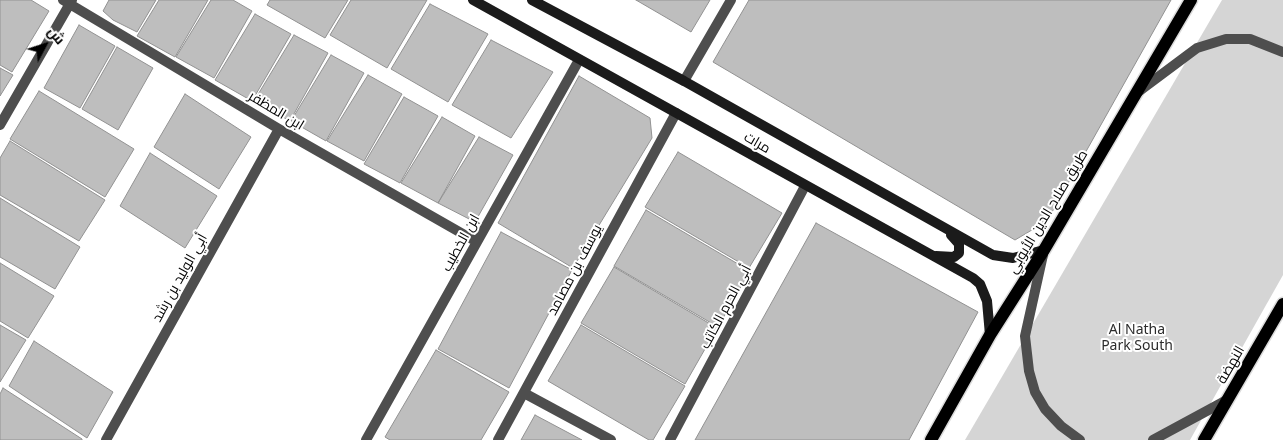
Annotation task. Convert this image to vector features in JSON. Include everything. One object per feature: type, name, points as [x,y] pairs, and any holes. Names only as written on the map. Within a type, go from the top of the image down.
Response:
[{"type":"main road","name":"طريق صلاح الدين الأيوبي","points":[[931,440],[990,335],[1044,250],[1191,0]]},
{"type":"main road","name":"النهضة","points":[[1204,440],[1283,304]]},
{"type":"street","name":"مرات","points":[[474,0],[980,284],[987,301],[990,335]]},
{"type":"street","name":"مرات","points":[[532,0],[684,81],[993,255],[1002,257],[1025,256],[1044,250]]},
{"type":"street","points":[[684,81],[730,0]]},
{"type":"street","points":[[0,125],[68,1]]},
{"type":"street","name":"ابن المظفر","points":[[68,1],[279,129],[477,242]]},
{"type":"street","points":[[1137,93],[1197,48],[1226,39],[1250,39],[1283,52]]},
{"type":"street","name":"ابن الخطيب","points":[[366,440],[579,60]]},
{"type":"street","name":"يوسف بن مصامد","points":[[498,440],[676,113]]},
{"type":"street","name":"أبي الوليد بن رشد","points":[[106,440],[279,129]]},
{"type":"street","name":"أبي الحرم الكاتب","points":[[670,440],[805,186]]},
{"type":"street","points":[[932,256],[954,257],[959,253],[959,244],[944,227]]},
{"type":"street","points":[[1044,250],[1025,336],[1029,371],[1035,392],[1045,409],[1061,426],[1080,440]]},
{"type":"street","points":[[524,393],[611,440]]},
{"type":"street","points":[[1153,440],[1227,400]]},
{"type":"green space","name":"Al Natha Park South","points":[[1222,0],[1283,0],[1283,275],[1190,440],[965,440]]},
{"type":"building","points":[[0,0],[31,0],[49,11],[12,72],[0,65]]},
{"type":"building","points":[[109,0],[156,0],[137,32],[113,20],[103,11]]},
{"type":"building","points":[[159,0],[208,0],[175,57],[137,36]]},
{"type":"building","points":[[211,0],[233,0],[252,11],[214,78],[176,57]]},
{"type":"building","points":[[270,0],[348,0],[325,38],[267,5]]},
{"type":"building","points":[[351,0],[427,0],[387,68],[330,35]]},
{"type":"building","points":[[636,0],[710,0],[691,32]]},
{"type":"building","points":[[749,0],[1171,0],[1047,221],[1015,240],[713,62]]},
{"type":"building","points":[[430,4],[488,34],[448,102],[391,69]]},
{"type":"building","points":[[255,14],[291,34],[252,101],[215,80]]},
{"type":"building","points":[[79,25],[115,46],[80,108],[44,88]]},
{"type":"building","points":[[294,35],[328,53],[290,121],[254,101]]},
{"type":"building","points":[[491,40],[553,72],[511,138],[452,105]]},
{"type":"building","points":[[117,47],[153,68],[118,130],[82,109]]},
{"type":"building","points":[[331,55],[364,73],[326,141],[291,121]]},
{"type":"building","points":[[0,68],[13,75],[0,96]]},
{"type":"building","points":[[368,75],[402,94],[364,161],[327,141]]},
{"type":"building","points":[[579,76],[650,118],[652,138],[573,268],[498,223]]},
{"type":"building","points":[[39,91],[134,149],[105,197],[10,139]]},
{"type":"building","points":[[185,94],[251,137],[219,189],[154,147]]},
{"type":"building","points":[[404,97],[438,116],[400,183],[364,164]]},
{"type":"building","points":[[442,117],[475,136],[438,203],[401,183]]},
{"type":"building","points":[[479,137],[513,155],[475,222],[438,203]]},
{"type":"building","points":[[10,141],[105,200],[79,241],[0,195],[0,158]]},
{"type":"building","points":[[678,152],[782,213],[749,268],[645,207]]},
{"type":"building","points":[[150,153],[217,196],[185,248],[120,206]]},
{"type":"building","points":[[0,198],[80,247],[55,289],[0,257]]},
{"type":"building","points":[[646,210],[750,271],[718,327],[614,266]]},
{"type":"building","points":[[816,223],[978,312],[909,440],[695,440]]},
{"type":"building","points":[[501,232],[572,270],[509,388],[438,349]]},
{"type":"building","points":[[0,263],[54,296],[28,338],[0,321]]},
{"type":"building","points":[[614,267],[717,328],[685,384],[581,323]]},
{"type":"building","points":[[0,325],[26,340],[0,382]]},
{"type":"building","points":[[581,325],[685,386],[653,440],[649,440],[548,381]]},
{"type":"building","points":[[34,341],[113,392],[87,438],[9,386]]},
{"type":"building","points":[[436,350],[509,392],[481,440],[390,440],[385,437]]},
{"type":"building","points":[[3,388],[82,440],[0,440],[0,394]]},
{"type":"building","points":[[535,415],[582,440],[521,440]]}]
